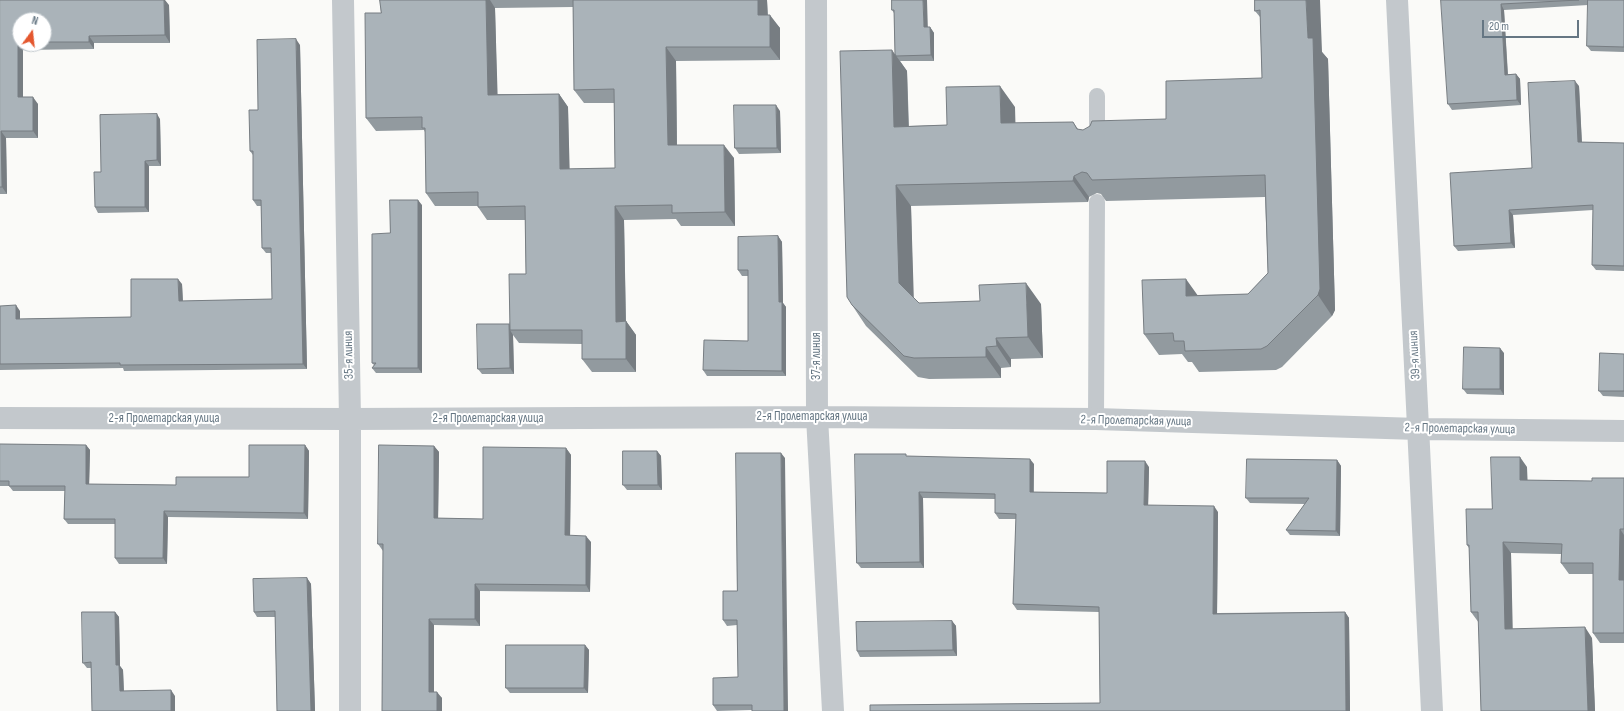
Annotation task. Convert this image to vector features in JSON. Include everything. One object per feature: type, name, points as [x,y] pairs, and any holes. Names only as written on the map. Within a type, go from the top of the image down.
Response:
[{"type":"street","name":"35-я линия","points":[[343,0],[350,419],[350,711]]},
{"type":"street","name":"37-я линия","points":[[816,0],[817,417],[833,711]]},
{"type":"street","name":"39-я линия","points":[[1397,0],[1432,711]]},
{"type":"street","name":"2-я Пролетарская улица","points":[[0,418],[350,419],[817,417],[1096,419],[1418,429],[1624,431]]},
{"type":"lane","points":[[1097,142],[1098,96]]},
{"type":"lane","points":[[1096,419],[1097,202]]},
{"type":"building","points":[[0,0],[164,0],[165,35],[89,36],[89,42],[52,42],[52,12],[12,12],[12,52],[18,52],[18,97],[33,97],[33,131],[1,131],[2,187],[0,187]]},
{"type":"building","points":[[380,0],[486,0],[488,95],[559,94],[560,169],[615,168],[614,89],[574,90],[573,0],[758,0],[758,15],[770,15],[770,47],[666,47],[668,145],[724,145],[725,212],[672,213],[672,205],[615,206],[616,322],[626,321],[626,359],[582,359],[582,330],[510,330],[509,274],[526,274],[525,206],[478,207],[478,192],[426,193],[425,128],[422,128],[422,117],[366,118],[365,13],[381,13]]},
{"type":"building","points":[[892,0],[923,0],[924,27],[930,27],[931,55],[896,56],[894,10],[892,10]]},
{"type":"building","points":[[1255,0],[1306,0],[1308,38],[1313,38],[1320,289],[1318,295],[1267,346],[1261,349],[1185,351],[1184,341],[1174,341],[1173,333],[1144,334],[1142,280],[1186,279],[1186,296],[1248,294],[1268,273],[1265,175],[1092,180],[1087,173],[1082,172],[1074,176],[1073,181],[896,185],[899,283],[919,303],[980,301],[979,285],[1026,283],[1028,337],[996,338],[997,346],[986,347],[986,357],[914,358],[904,356],[852,305],[847,297],[840,51],[892,50],[894,127],[947,125],[946,87],[1000,86],[1001,123],[1073,122],[1077,129],[1083,130],[1090,126],[1092,121],[1166,119],[1166,81],[1262,78],[1260,10],[1255,11]]},
{"type":"building","points":[[1441,0],[1579,0],[1501,4],[1505,75],[1516,74],[1517,100],[1448,104]]},
{"type":"building","points":[[1588,0],[1624,0],[1624,47],[1587,46]]},
{"type":"building","points":[[296,39],[303,364],[0,364],[0,306],[16,305],[16,319],[131,317],[131,279],[178,279],[179,301],[272,299],[271,248],[262,248],[261,200],[253,200],[253,151],[250,151],[249,110],[258,110],[257,40]]},
{"type":"building","points":[[1575,81],[1578,142],[1624,143],[1624,266],[1592,265],[1593,205],[1509,210],[1511,243],[1454,246],[1450,173],[1532,168],[1528,83]]},
{"type":"building","points":[[734,105],[776,105],[777,148],[735,148]]},
{"type":"building","points":[[157,114],[157,160],[145,161],[145,207],[95,207],[94,172],[101,172],[100,115]]},
{"type":"building","points":[[390,200],[418,200],[418,368],[372,368],[376,363],[372,363],[372,234],[390,233]]},
{"type":"building","points":[[778,236],[779,302],[782,302],[782,371],[703,370],[704,340],[748,341],[748,270],[738,270],[738,237]]},
{"type":"building","points":[[477,324],[509,324],[510,368],[478,369]]},
{"type":"building","points":[[1464,347],[1500,348],[1500,389],[1463,389]]},
{"type":"building","points":[[1600,353],[1624,354],[1624,391],[1599,391]]},
{"type":"building","points":[[0,444],[86,445],[86,484],[176,485],[176,477],[249,477],[249,445],[305,445],[304,513],[164,511],[163,558],[115,558],[115,519],[64,519],[65,486],[9,486],[9,481],[0,481]]},
{"type":"building","points":[[379,445],[434,446],[434,518],[483,519],[483,447],[566,448],[565,535],[586,536],[586,585],[475,584],[475,619],[429,619],[429,692],[437,692],[437,711],[382,711],[383,544],[378,544]]},
{"type":"building","points":[[623,451],[657,451],[658,485],[623,485]]},
{"type":"building","points":[[736,453],[781,453],[784,711],[752,711],[752,705],[713,705],[713,678],[738,677],[737,620],[723,620],[723,591],[737,591]]},
{"type":"building","points":[[855,454],[906,454],[906,456],[1030,459],[1030,492],[1107,493],[1107,461],[1145,461],[1144,505],[1214,506],[1213,614],[1345,612],[1346,711],[870,711],[870,705],[1100,703],[1099,607],[1013,604],[1016,514],[995,513],[995,494],[919,492],[920,562],[857,563]]},
{"type":"building","points":[[1491,457],[1520,457],[1520,480],[1592,481],[1592,478],[1624,478],[1624,529],[1620,529],[1619,580],[1624,580],[1624,633],[1593,633],[1593,563],[1561,563],[1562,544],[1503,542],[1505,629],[1585,627],[1588,711],[1481,711],[1478,612],[1471,612],[1469,545],[1467,545],[1466,509],[1492,509]]},
{"type":"building","points":[[1247,459],[1337,460],[1336,531],[1286,530],[1309,498],[1246,498]]},
{"type":"building","points":[[307,578],[311,711],[277,711],[275,611],[254,612],[253,579]]},
{"type":"building","points":[[82,612],[115,612],[116,665],[119,665],[120,691],[171,690],[171,711],[92,711],[91,662],[83,663]]},
{"type":"building","points":[[952,621],[953,650],[857,651],[856,622]]},
{"type":"building","points":[[506,645],[585,645],[584,688],[506,688]]}]
